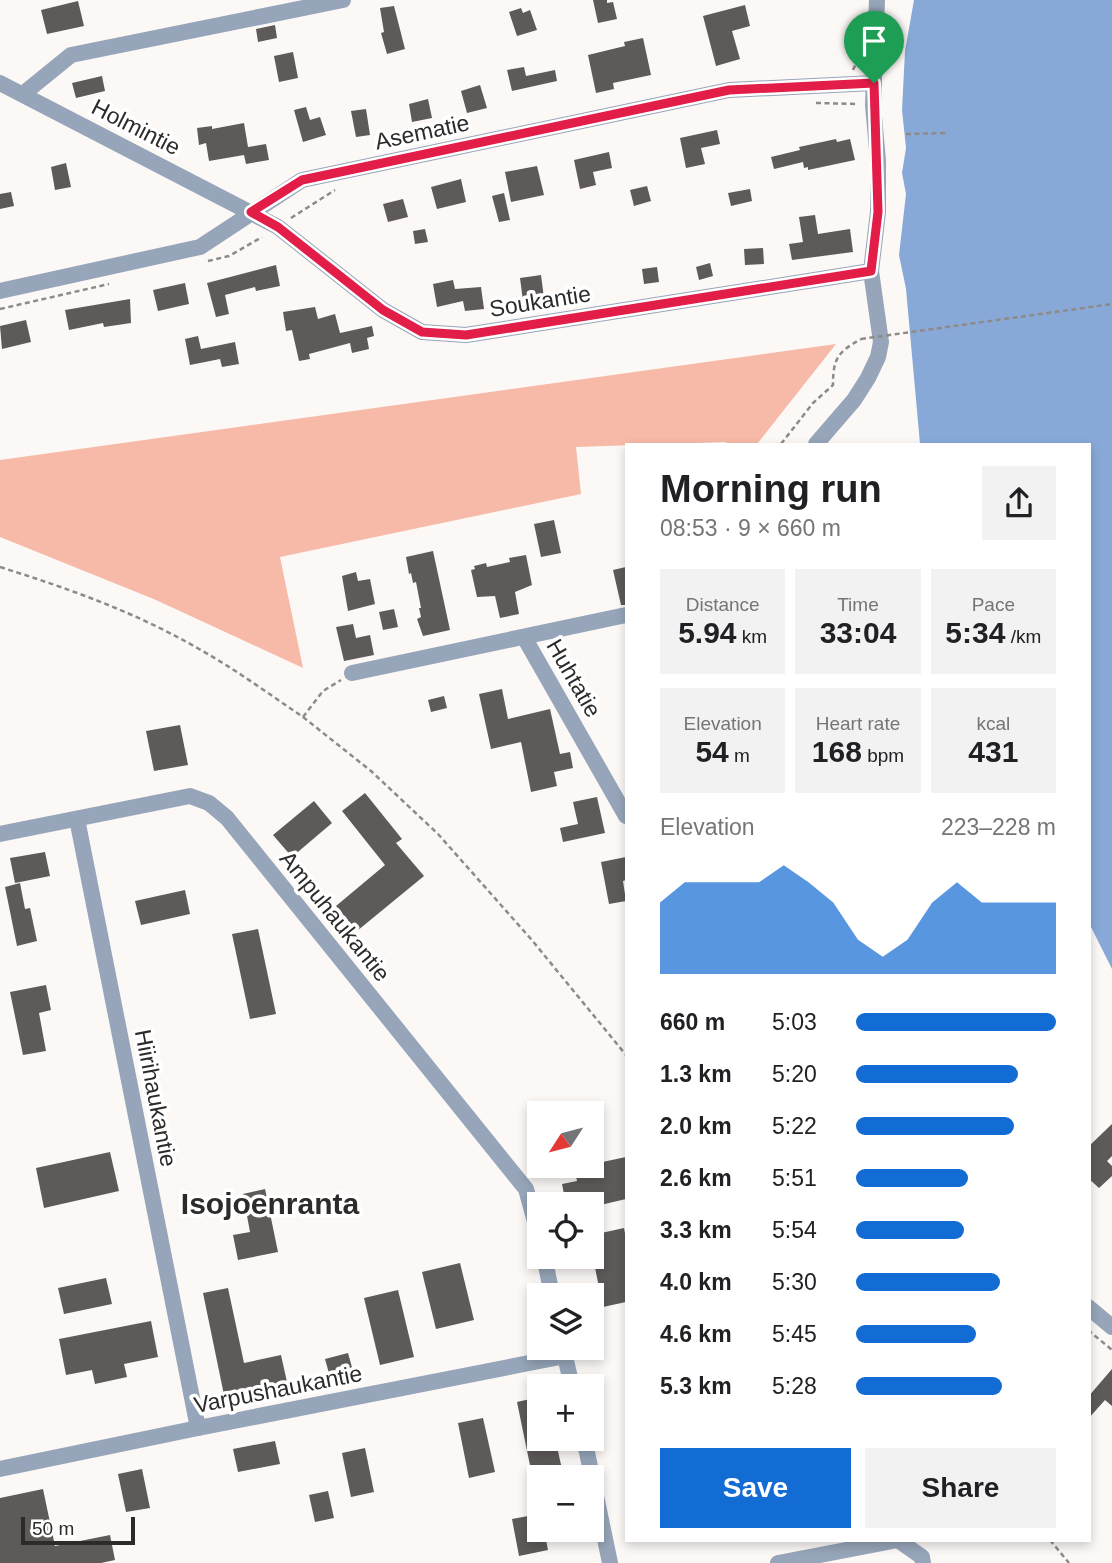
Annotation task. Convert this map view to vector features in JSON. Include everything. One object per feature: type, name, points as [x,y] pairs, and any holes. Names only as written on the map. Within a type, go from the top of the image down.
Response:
[{"type":"street","points":[[23,94],[71,55],[343,0]]},
{"type":"street","points":[[817,443],[854,400],[868,378],[881,342],[871,271],[878,212],[878,162],[873,105],[877,0]]},
{"type":"street","name":"Holmintie","points":[[0,83],[251,212]]},
{"type":"street","name":"Asematie","points":[[0,291],[200,247],[302,180],[729,90],[874,83]]},
{"type":"street","name":"Soukantie","points":[[251,212],[278,227],[383,310],[422,332],[466,335],[871,271]]},
{"type":"street","name":"Huhtatie","points":[[352,673],[625,615]]},
{"type":"street","name":"Huhtatie","points":[[524,637],[625,814]]},
{"type":"street","name":"Ampuhaukantie","points":[[0,834],[190,796],[209,803],[227,818],[527,1193]]},
{"type":"street","name":"Hiirihaukantie","points":[[77,819],[198,1427]]},
{"type":"street","points":[[1091,1310],[1112,1328]]},
{"type":"street","name":"Varpushaukantie","points":[[0,1469],[527,1360]]},
{"type":"street","points":[[587,1451],[610,1563]]},
{"type":"street","points":[[778,1563],[888,1542]]},
{"type":"street","points":[[901,1542],[922,1557],[923,1563]]},
{"type":"path","points":[[846,103],[848,85],[861,51]]},
{"type":"path","points":[[808,103],[873,105]]},
{"type":"path","points":[[906,134],[947,133]]},
{"type":"path","points":[[202,262],[229,256],[334,190]]},
{"type":"path","points":[[0,309],[110,284]]},
{"type":"path","points":[[782,443],[813,403],[833,385],[833,364],[844,348],[861,339],[1112,304]]},
{"type":"path","points":[[0,567],[78,591],[140,618],[201,649],[303,717],[371,771],[438,834],[531,939],[625,1054]]},
{"type":"path","points":[[303,717],[323,691],[352,673]]},
{"type":"path","points":[[1091,1332],[1112,1350]]},
{"type":"path","points":[[1052,1542],[1069,1563]]},
{"type":"shaded area","points":[[836,344],[758,443],[625,443],[625,445],[576,447],[581,494],[280,557],[303,668],[156,600],[0,537],[0,460]]},
{"type":"water","points":[[914,0],[1112,0],[1112,969],[1091,927],[1091,443],[920,443],[906,289],[899,255],[906,194],[902,173],[906,148],[902,110],[905,51]]},
{"type":"building","points":[[593,0],[613,2],[617,19],[598,23]]},
{"type":"building","points":[[78,1],[84,26],[47,34],[41,10]]},
{"type":"building","points":[[745,5],[750,26],[732,31],[740,59],[716,66],[703,16]]},
{"type":"building","points":[[394,6],[405,49],[387,54],[381,33],[384,32],[380,8]]},
{"type":"building","points":[[521,8],[523,13],[530,10],[537,30],[517,36],[509,12]]},
{"type":"building","points":[[275,25],[277,38],[258,42],[256,29]]},
{"type":"building","points":[[643,38],[651,75],[613,83],[614,89],[596,93],[588,55],[625,46],[624,42]]},
{"type":"building","points":[[293,52],[298,78],[279,82],[274,56]]},
{"type":"building","points":[[524,67],[526,76],[555,70],[557,81],[512,91],[507,70]]},
{"type":"building","points":[[102,76],[105,91],[76,98],[72,83]]},
{"type":"building","points":[[480,85],[487,108],[467,113],[461,91]]},
{"type":"building","points":[[428,99],[432,118],[412,122],[409,104]]},
{"type":"building","points":[[306,107],[310,120],[320,117],[326,135],[303,142],[294,110]]},
{"type":"building","points":[[366,109],[370,135],[356,137],[351,111]]},
{"type":"building","points":[[244,123],[248,147],[266,144],[269,160],[246,164],[244,155],[209,161],[206,143],[199,145],[197,128],[212,126],[212,129]]},
{"type":"building","points":[[717,130],[720,144],[701,148],[705,164],[686,168],[680,138]]},
{"type":"building","points":[[836,139],[837,142],[850,139],[855,160],[808,170],[808,167],[804,168],[803,162],[774,169],[771,157],[800,150],[799,147]]},
{"type":"building","points":[[609,152],[612,168],[593,172],[596,185],[580,189],[574,160]]},
{"type":"building","points":[[66,163],[71,187],[55,190],[51,167]]},
{"type":"building","points":[[537,166],[544,195],[511,202],[505,172]]},
{"type":"building","points":[[461,179],[466,202],[437,209],[431,187]]},
{"type":"building","points":[[647,186],[651,201],[634,206],[630,190]]},
{"type":"building","points":[[750,189],[752,201],[731,206],[728,193]]},
{"type":"building","points":[[11,192],[14,206],[0,209],[0,194]]},
{"type":"building","points":[[504,193],[510,220],[499,222],[492,196]]},
{"type":"building","points":[[403,199],[408,217],[388,222],[383,204]]},
{"type":"building","points":[[815,215],[818,234],[850,229],[853,252],[792,260],[789,244],[803,242],[799,217]]},
{"type":"building","points":[[425,229],[428,242],[415,244],[413,231]]},
{"type":"building","points":[[763,248],[764,264],[745,265],[744,249]]},
{"type":"building","points":[[710,263],[713,276],[699,280],[696,267]]},
{"type":"building","points":[[276,265],[280,286],[256,291],[255,287],[225,295],[229,314],[216,317],[207,283]]},
{"type":"building","points":[[657,267],[659,282],[644,284],[642,269]]},
{"type":"building","points":[[541,275],[544,298],[523,301],[520,278]]},
{"type":"building","points":[[453,280],[455,289],[481,287],[484,309],[465,311],[463,301],[437,307],[433,284]]},
{"type":"building","points":[[185,283],[189,304],[158,311],[153,290]]},
{"type":"building","points":[[130,299],[131,323],[104,327],[103,323],[69,330],[65,310]]},
{"type":"building","points":[[315,307],[318,319],[335,314],[340,333],[372,326],[374,336],[367,338],[369,349],[352,353],[350,343],[309,354],[310,359],[299,361],[292,330],[286,331],[283,312]]},
{"type":"building","points":[[26,320],[31,342],[2,349],[0,326]]},
{"type":"building","points":[[198,336],[201,349],[235,342],[239,364],[222,367],[220,359],[190,365],[185,339]]},
{"type":"building","points":[[554,520],[561,553],[541,557],[534,524]]},
{"type":"building","points":[[433,551],[450,630],[423,636],[417,619],[421,617],[421,608],[416,582],[413,583],[411,573],[409,574],[406,557]]},
{"type":"building","points":[[526,555],[532,585],[515,592],[519,614],[500,618],[495,596],[477,597],[471,570],[475,569],[474,566],[486,563],[487,567],[510,562],[509,558]]},
{"type":"building","points":[[625,567],[625,605],[621,605],[613,570]]},
{"type":"building","points":[[356,572],[358,581],[370,579],[375,604],[348,611],[342,576]]},
{"type":"building","points":[[394,609],[398,627],[383,630],[379,612]]},
{"type":"building","points":[[353,624],[356,638],[370,635],[374,655],[344,661],[336,627]]},
{"type":"building","points":[[502,689],[508,719],[550,709],[560,754],[570,752],[573,768],[554,772],[557,786],[531,792],[521,742],[491,749],[479,694]]},
{"type":"building","points":[[444,696],[447,708],[431,712],[428,700]]},
{"type":"building","points":[[180,725],[188,765],[154,771],[146,731]]},
{"type":"building","points":[[365,793],[402,839],[396,843],[424,876],[357,931],[336,906],[385,865],[342,811]]},
{"type":"building","points":[[597,797],[605,833],[563,842],[560,828],[578,824],[573,802]]},
{"type":"building","points":[[314,801],[332,823],[292,857],[273,835]]},
{"type":"building","points":[[45,852],[50,876],[15,883],[10,858]]},
{"type":"building","points":[[625,857],[625,901],[609,904],[601,862]]},
{"type":"building","points":[[20,883],[25,909],[30,908],[37,941],[17,946],[5,887]]},
{"type":"building","points":[[185,890],[190,914],[141,925],[135,901]]},
{"type":"building","points":[[258,929],[276,1014],[250,1019],[232,934]]},
{"type":"building","points":[[46,985],[51,1010],[39,1013],[46,1051],[23,1055],[10,992]]},
{"type":"building","points":[[1112,1124],[1112,1156],[1107,1161],[1112,1166],[1112,1176],[1099,1188],[1091,1181],[1091,1144]]},
{"type":"building","points":[[110,1152],[119,1191],[44,1208],[36,1168]]},
{"type":"building","points":[[625,1157],[625,1199],[604,1204],[604,1192],[564,1192],[562,1184],[577,1181],[576,1178],[604,1178],[604,1162]]},
{"type":"building","points":[[265,1189],[278,1252],[238,1260],[233,1235],[250,1232],[243,1194]]},
{"type":"building","points":[[624,1228],[625,1302],[604,1307],[604,1283],[598,1283],[595,1269],[604,1269],[604,1232]]},
{"type":"building","points":[[460,1263],[474,1320],[436,1329],[422,1272]]},
{"type":"building","points":[[106,1278],[112,1304],[64,1314],[58,1288]]},
{"type":"building","points":[[228,1288],[244,1363],[281,1355],[287,1382],[224,1395],[203,1293]]},
{"type":"building","points":[[398,1290],[414,1357],[380,1365],[364,1298]]},
{"type":"building","points":[[151,1321],[158,1357],[124,1364],[127,1377],[95,1384],[92,1370],[66,1375],[59,1339]]},
{"type":"building","points":[[348,1353],[353,1371],[330,1377],[325,1359]]},
{"type":"building","points":[[1112,1369],[1112,1406],[1105,1400],[1091,1416],[1091,1394]]},
{"type":"building","points":[[527,1400],[527,1451],[517,1402]]},
{"type":"building","points":[[483,1418],[495,1472],[469,1478],[458,1423]]},
{"type":"building","points":[[275,1441],[280,1464],[238,1472],[233,1449]]},
{"type":"building","points":[[365,1448],[374,1492],[351,1497],[342,1453]]},
{"type":"building","points":[[527,1451],[558,1451],[561,1465],[530,1465]]},
{"type":"building","points":[[142,1469],[150,1508],[126,1512],[118,1474]]},
{"type":"building","points":[[43,1489],[55,1546],[110,1535],[115,1560],[101,1563],[0,1563],[0,1498]]},
{"type":"building","points":[[328,1491],[334,1518],[315,1522],[309,1495]]},
{"type":"building","points":[[527,1516],[527,1542],[546,1542],[548,1550],[519,1556],[512,1519]]},
{"type":"district","name":"Isojoenranta","points":[[270,1204]]},
{"type":"route","points":[[874,83],[878,212],[871,271],[466,335],[422,332],[383,310],[278,227],[251,212],[302,180],[729,90],[874,83]]}]
